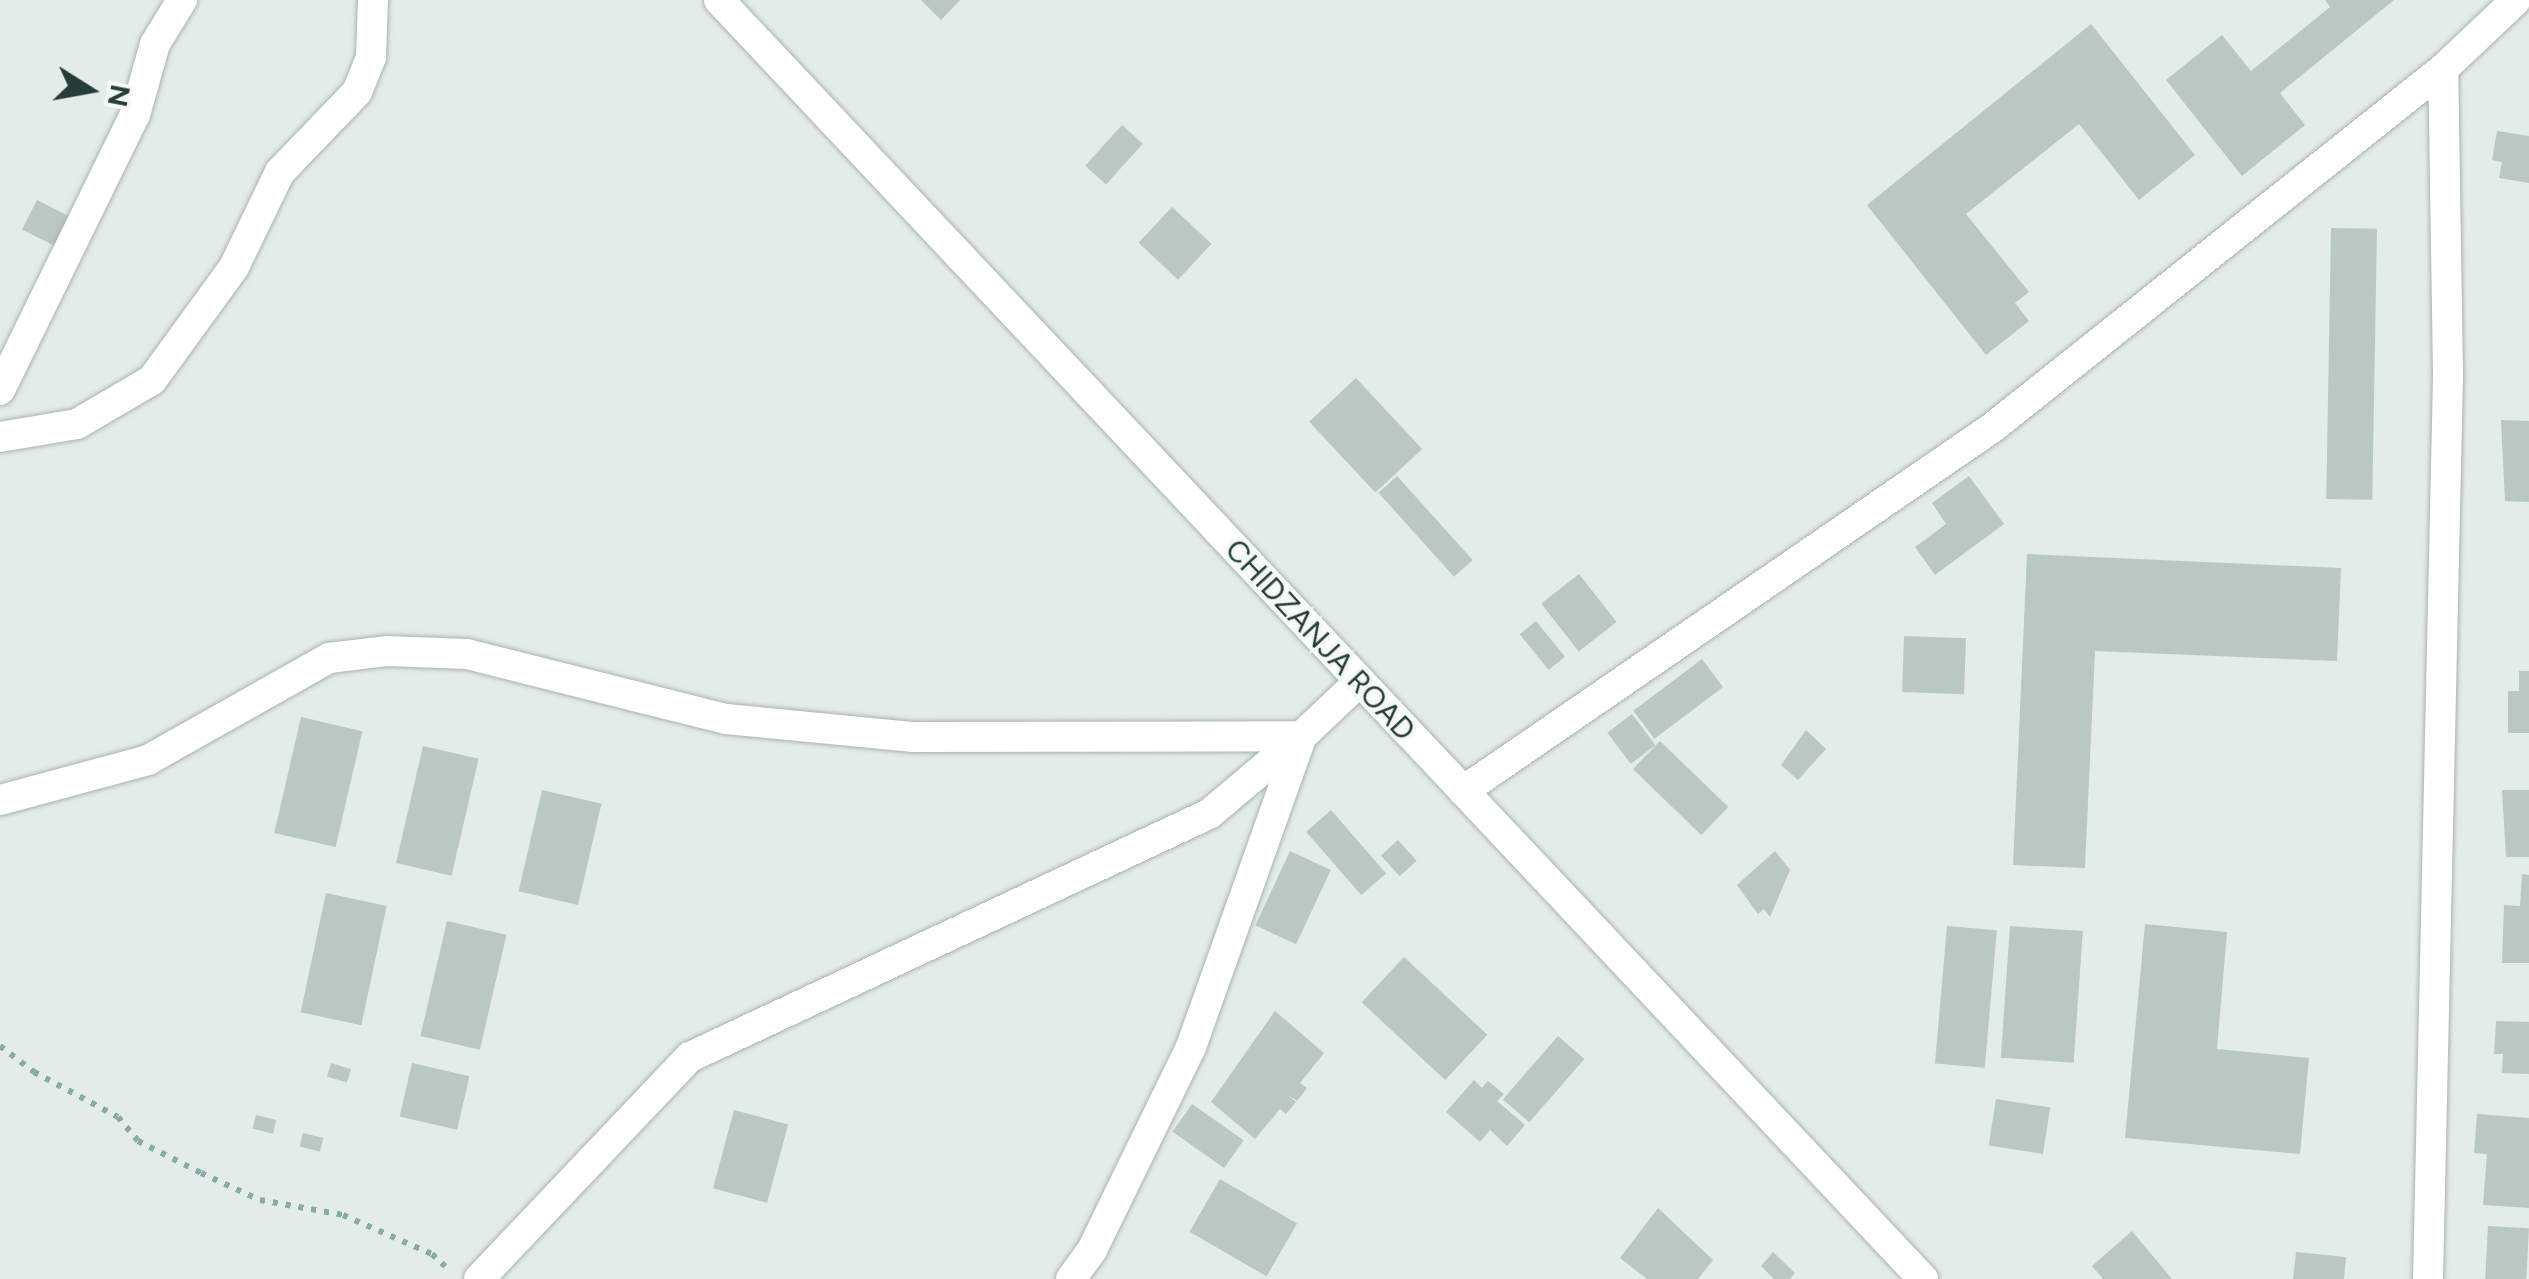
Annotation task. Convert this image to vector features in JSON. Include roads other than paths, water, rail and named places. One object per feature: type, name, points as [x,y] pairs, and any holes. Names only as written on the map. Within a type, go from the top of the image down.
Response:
[{"type":"street","points":[[0,390],[135,115],[155,44],[182,0]]},
{"type":"street","points":[[0,437],[77,424],[152,380],[234,267],[280,172],[356,92],[371,57],[373,0]]},
{"type":"street","name":"CHIDZANJA ROAD","points":[[719,0],[1924,1279]]},
{"type":"street","points":[[1462,791],[1992,428],[2443,69],[2516,0]]},
{"type":"street","points":[[2428,1279],[2448,374],[2443,69]]},
{"type":"street","points":[[0,800],[148,760],[330,658],[386,650],[467,654],[726,719],[914,737],[1302,736]]},
{"type":"street","points":[[479,1279],[690,1058],[1209,814],[1360,681]]},
{"type":"street","points":[[1071,1279],[1092,1250],[1192,1047],[1302,736]]}]
